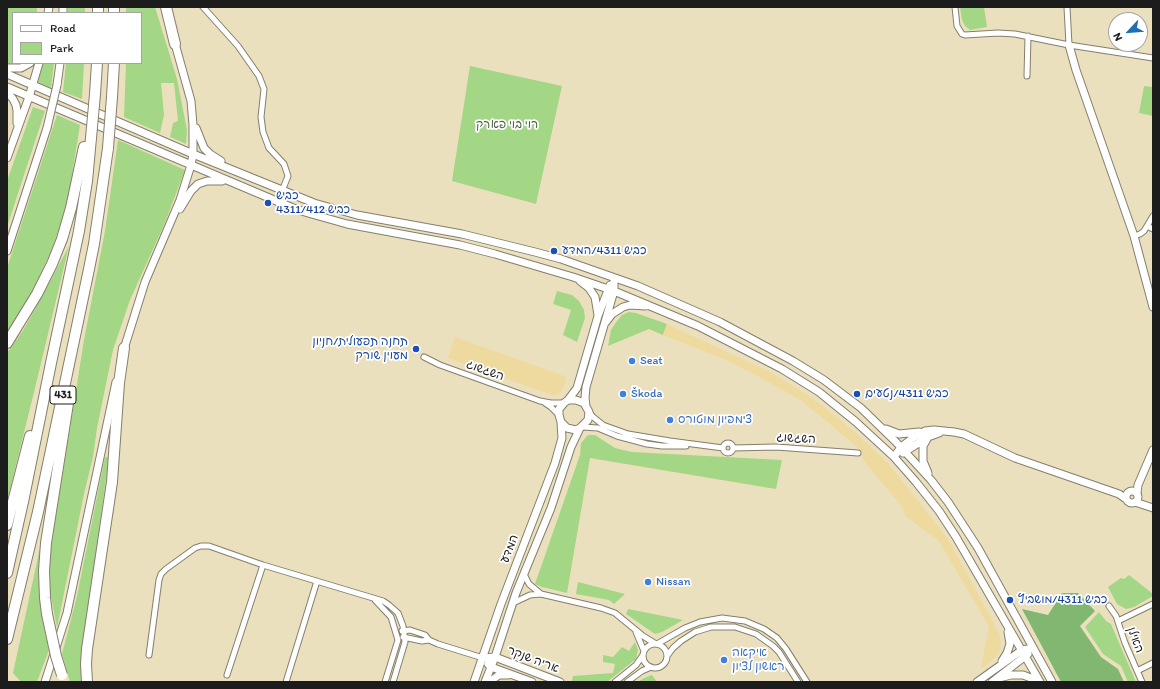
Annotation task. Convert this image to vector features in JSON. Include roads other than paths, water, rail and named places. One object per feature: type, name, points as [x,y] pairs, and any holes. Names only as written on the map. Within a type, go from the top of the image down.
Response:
[{"type":"highway","points":[[165,7],[175,44]]},
{"type":"highway","name":"431","points":[[7,573],[24,502],[87,181],[89,137],[97,64]]},
{"type":"highway","name":"431","points":[[7,639],[38,512],[90,269],[108,148],[114,64]]},
{"type":"highway","points":[[7,343],[37,294],[50,269],[62,239],[72,208],[89,137]]},
{"type":"highway","points":[[63,678],[56,656],[47,614],[44,571],[46,543],[90,269]]},
{"type":"highway","points":[[87,682],[87,649],[112,482],[119,383],[124,348]]},
{"type":"highway","points":[[7,525],[51,362]]},
{"type":"main road","points":[[175,44],[199,139],[204,148],[210,154],[236,171]]},
{"type":"main road","points":[[1069,45],[1076,70],[1134,236],[1153,307]]},
{"type":"main road","points":[[7,68],[21,68],[28,64]]},
{"type":"main road","points":[[7,158],[33,86],[39,64]]},
{"type":"main road","points":[[7,251],[47,128],[57,85],[60,64]]},
{"type":"main road","points":[[7,74],[193,154],[314,203],[347,212],[462,234],[542,254],[638,286],[689,307],[772,349],[829,384],[850,399],[883,428],[931,480],[970,536],[1052,682]]},
{"type":"main road","points":[[7,87],[293,208],[347,224],[474,249],[523,262],[611,290],[729,340],[804,382],[837,406],[894,457],[920,487],[948,524],[1040,682]]},
{"type":"main road","points":[[7,92],[13,99],[17,111],[15,135]]},
{"type":"main road","points":[[45,682],[67,613],[124,348],[139,299],[180,200],[191,166],[193,154],[192,112]]},
{"type":"main road","points":[[166,233],[191,191],[198,184],[213,180],[231,182]]},
{"type":"main road","points":[[573,277],[583,283],[592,293],[596,303],[598,316]]},
{"type":"main road","points":[[611,290],[598,316],[577,388],[560,409],[560,419],[567,428],[576,430],[582,428],[588,420],[588,409],[585,398],[586,387],[605,323],[614,278]]},
{"type":"main road","points":[[605,323],[612,314],[624,306],[638,305],[656,308]]},
{"type":"main road","points":[[566,401],[580,401],[588,409]]},
{"type":"main road","name":"המדע","points":[[474,682],[501,604],[555,463],[562,438],[560,419]]},
{"type":"main road","name":"המדע","points":[[485,682],[513,603],[548,514],[571,447],[582,428]]},
{"type":"main road","points":[[883,428],[900,434],[926,434]]},
{"type":"main road","points":[[894,457],[904,449],[912,438],[934,430],[964,434],[1015,458],[1132,496],[1153,508]]},
{"type":"main road","points":[[926,434],[923,446],[923,461],[931,480]]},
{"type":"main road","points":[[1132,496],[1153,450]]},
{"type":"main road","points":[[998,667],[1007,653],[1010,644],[1006,624]]},
{"type":"main road","points":[[499,645],[502,655],[514,664]]},
{"type":"main road","points":[[977,682],[998,667],[1033,648]]},
{"type":"main road","points":[[993,681],[1023,653]]},
{"type":"main road","name":"אריה שנקר","points":[[482,658],[495,657],[560,682]]},
{"type":"main road","name":"אריה שנקר","points":[[482,658],[491,667],[532,682]]},
{"type":"main road","points":[[489,682],[499,675],[513,675]]},
{"type":"main road","points":[[993,681],[1011,676],[1023,675],[1036,682]]},
{"type":"street","points":[[202,7],[238,46],[259,76],[264,90],[261,117],[263,132],[270,148],[284,164],[288,176],[282,191]]},
{"type":"street","points":[[955,7],[957,26],[962,34],[965,35],[1006,33],[1069,45],[1153,58]]},
{"type":"street","points":[[1067,7],[1069,45]]},
{"type":"street","points":[[1028,36],[1028,76]]},
{"type":"street","points":[[1134,236],[1144,231],[1153,216]]},
{"type":"street","points":[[1147,226],[1153,229]]},
{"type":"street","name":"השגשוג","points":[[424,356],[440,365],[540,401],[552,407],[560,419]]},
{"type":"street","name":"השגשוג","points":[[540,401],[551,403],[566,401]]},
{"type":"street","points":[[588,409],[598,422],[619,431],[644,437],[701,446]]},
{"type":"street","points":[[582,428],[598,428],[621,438],[647,444],[701,446]]},
{"type":"street","name":"השגשוג","points":[[701,446],[723,448],[725,452],[729,453],[732,452],[733,448],[776,448],[858,453]]},
{"type":"street","points":[[149,655],[161,574],[195,548],[209,546],[263,565],[373,598],[389,605],[398,613],[404,630],[405,642],[393,682]]},
{"type":"street","points":[[227,676],[263,565]]},
{"type":"street","points":[[524,574],[529,584],[542,594]]},
{"type":"street","points":[[286,682],[317,582]]},
{"type":"street","points":[[513,603],[530,595],[542,594],[610,610],[643,636],[665,650],[667,656]]},
{"type":"street","points":[[373,598],[391,617],[398,640],[385,682]]},
{"type":"street","points":[[1118,620],[1153,604]]},
{"type":"street","name":"האילן","points":[[1109,606],[1118,620],[1142,682]]},
{"type":"street","points":[[615,682],[636,665],[649,646],[657,644],[700,622],[722,618],[745,621],[764,629],[777,638],[786,649],[807,682]]},
{"type":"street","points":[[628,682],[642,671],[661,667],[666,662],[667,656],[673,648],[696,632],[711,627],[735,627],[756,634],[773,646],[779,652],[798,682]]},
{"type":"street","points":[[635,629],[644,653],[644,662],[651,668]]},
{"type":"street","points":[[396,634],[404,630],[410,630],[425,635],[429,640],[438,644],[482,658]]},
{"type":"street","points":[[396,634],[404,638],[422,641],[429,640]]},
{"type":"street","points":[[1137,671],[1153,663]]},
{"type":"place","name":"כביש 4311/כביש 412","points":[[268,203]]},
{"type":"place","name":"כביש 4311/המדע","points":[[554,251]]},
{"type":"place","name":"תחנה תפעולית/חניון מעוין שורק","points":[[416,349]]},
{"type":"place","name":"Seat","points":[[632,361]]},
{"type":"place","name":"Škoda","points":[[623,394]]},
{"type":"place","name":"כביש 4311/נטעים","points":[[857,394]]},
{"type":"place","name":"צ'מפיון מוטורס","points":[[670,420]]},
{"type":"place","name":"Nissan","points":[[648,582]]},
{"type":"place","name":"כביש 4311/מושביץ","points":[[1010,600]]},
{"type":"place","name":"איקאה ראשון לציון","points":[[724,660]]},
{"type":"park label","name":"רוי בוי פארק","points":[[507,125]]}]
